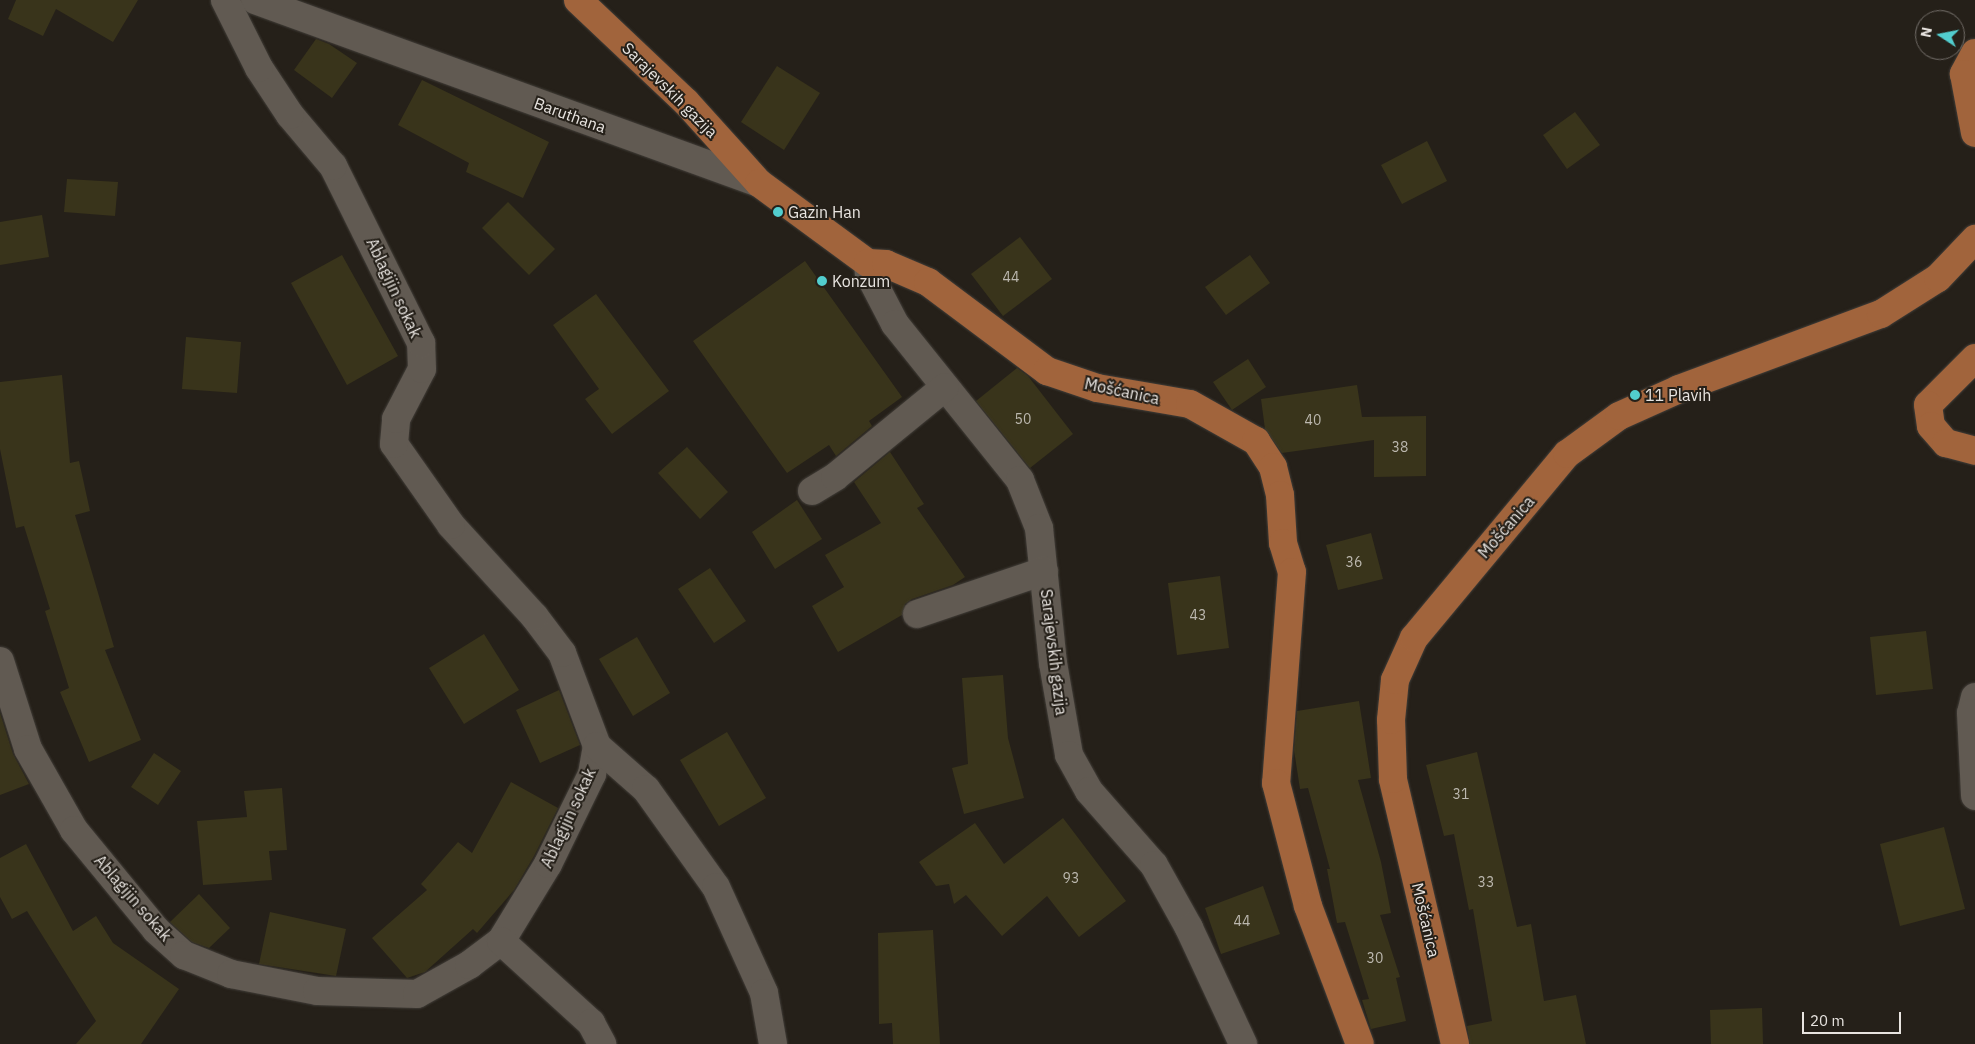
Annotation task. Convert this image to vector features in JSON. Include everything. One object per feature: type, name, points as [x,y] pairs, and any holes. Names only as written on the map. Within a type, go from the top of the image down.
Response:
[{"type":"main road","name":"Sarajevskih gazija","points":[[578,0],[686,102],[759,183]]},
{"type":"main road","points":[[1975,53],[1964,74],[1975,132]]},
{"type":"main road","name":"Baruthana","points":[[759,183],[868,263]]},
{"type":"main road","name":"Mošćanica","points":[[1455,1044],[1393,779],[1391,720],[1395,680],[1414,638],[1567,454],[1618,416],[1678,389],[1881,314],[1938,278],[1975,239]]},
{"type":"main road","name":"Mošćanica","points":[[868,263],[886,264],[928,282],[1047,371],[1097,388],[1190,404],[1256,441],[1273,467],[1280,495],[1283,543],[1292,572],[1276,783],[1308,906],[1360,1044]]},
{"type":"main road","points":[[1975,358],[1928,405],[1931,426],[1946,443],[1975,451]]},
{"type":"street","name":"Ablagijin sokak","points":[[0,661],[28,750],[74,830],[156,930],[184,955],[231,974],[317,991],[417,994],[469,965],[501,941],[552,855],[592,774],[597,746],[562,653],[534,616],[452,525],[394,444],[396,419],[422,369],[421,343],[333,166],[290,115],[259,68],[225,0]]},
{"type":"street","name":"Baruthana","points":[[255,0],[759,183]]},
{"type":"street","name":"Sarajevskih gazija","points":[[868,263],[869,274],[895,324],[1020,480],[1040,528],[1053,663],[1069,755],[1088,791],[1154,865],[1189,928],[1243,1044]]},
{"type":"street","points":[[812,491],[835,476],[945,387]]},
{"type":"street","points":[[917,614],[1044,571]]},
{"type":"street","points":[[1975,697],[1971,713],[1975,796]]},
{"type":"street","points":[[597,746],[646,789],[716,886],[764,993],[773,1044]]},
{"type":"street","points":[[501,941],[591,1023],[602,1044]]},
{"type":"building","points":[[16,0],[138,0],[113,42],[56,9],[43,36],[8,19]]},
{"type":"building","points":[[316,39],[329,44],[357,63],[332,98],[294,70]]},
{"type":"building","points":[[777,66],[820,93],[784,150],[741,122]]},
{"type":"building","points":[[422,80],[549,142],[523,198],[466,172],[469,163],[398,125]]},
{"type":"building","points":[[1575,112],[1600,145],[1567,169],[1543,135]]},
{"type":"building","points":[[1427,141],[1447,181],[1402,204],[1381,165]]},
{"type":"building","points":[[67,179],[118,182],[115,216],[64,212]]},
{"type":"building","points":[[508,202],[555,249],[529,275],[482,228]]},
{"type":"building","points":[[42,215],[49,257],[0,265],[0,222]]},
{"type":"building","points":[[1020,237],[1052,279],[1003,316],[971,274]]},
{"type":"building","points":[[342,255],[398,356],[347,385],[291,283]]},
{"type":"building","points":[[1250,255],[1270,283],[1226,315],[1205,287]]},
{"type":"building","points":[[805,261],[902,397],[869,421],[872,426],[836,456],[829,445],[787,473],[693,341]]},
{"type":"building","points":[[596,294],[669,391],[612,434],[585,399],[599,389],[553,325]]},
{"type":"building","points":[[186,337],[241,342],[237,393],[182,389]]},
{"type":"building","points":[[1248,359],[1266,387],[1232,410],[1213,382]]},
{"type":"building","points":[[1017,368],[1028,376],[1073,434],[1030,468],[976,401]]},
{"type":"building","points":[[62,375],[70,463],[79,461],[90,511],[75,515],[114,647],[105,650],[141,740],[89,762],[60,692],[69,688],[45,611],[50,609],[24,526],[16,528],[0,449],[0,382]]},
{"type":"building","points":[[1357,385],[1362,417],[1426,416],[1426,476],[1374,477],[1374,440],[1282,453],[1265,429],[1261,399]]},
{"type":"building","points":[[687,447],[728,492],[700,519],[658,473]]},
{"type":"building","points":[[890,452],[924,504],[917,508],[965,577],[953,585],[912,599],[905,604],[902,615],[838,652],[812,606],[844,587],[825,555],[881,523],[854,482]]},
{"type":"building","points":[[797,500],[822,539],[775,569],[752,532]]},
{"type":"building","points":[[1371,533],[1383,579],[1338,590],[1326,545]]},
{"type":"building","points":[[710,568],[746,621],[714,643],[678,589]]},
{"type":"building","points":[[1220,576],[1229,648],[1177,655],[1168,583]]},
{"type":"building","points":[[1926,631],[1933,689],[1876,695],[1870,637]]},
{"type":"building","points":[[484,634],[519,690],[464,724],[429,668]]},
{"type":"building","points":[[637,637],[670,693],[633,716],[599,659]]},
{"type":"building","points":[[1003,675],[1008,738],[1024,798],[964,814],[952,768],[968,764],[962,678]]},
{"type":"building","points":[[559,690],[580,745],[540,763],[516,710]]},
{"type":"building","points":[[1359,701],[1371,778],[1358,780],[1381,862],[1391,913],[1380,915],[1400,977],[1396,978],[1406,1021],[1371,1029],[1362,1000],[1369,999],[1345,922],[1337,923],[1327,869],[1330,869],[1308,788],[1300,789],[1294,750],[1297,711]]},
{"type":"building","points":[[0,713],[13,754],[29,784],[0,795]]},
{"type":"building","points":[[727,732],[766,798],[719,826],[680,760]]},
{"type":"building","points":[[1477,752],[1517,927],[1531,924],[1544,1001],[1576,995],[1586,1044],[1470,1044],[1467,1026],[1492,1021],[1473,909],[1469,910],[1454,834],[1444,836],[1426,765]]},
{"type":"building","points":[[154,753],[181,771],[158,805],[131,787]]},
{"type":"building","points":[[511,782],[558,808],[534,856],[514,890],[477,933],[473,929],[425,972],[407,978],[372,938],[427,890],[421,884],[458,842],[472,853]]},
{"type":"building","points":[[282,788],[287,850],[269,851],[272,880],[203,885],[197,821],[247,817],[244,791]]},
{"type":"building","points":[[1063,818],[1126,901],[1079,937],[1047,896],[1002,936],[966,895],[954,904],[949,884],[936,886],[919,862],[975,823],[1004,864]]},
{"type":"building","points":[[1944,827],[1965,909],[1900,926],[1880,844]]},
{"type":"building","points":[[26,844],[73,931],[96,916],[113,943],[179,989],[141,1044],[76,1044],[96,1021],[27,911],[12,919],[0,897],[0,858]]},
{"type":"building","points":[[1263,886],[1280,934],[1221,954],[1205,908]]},
{"type":"building","points":[[199,894],[230,928],[209,948],[192,942],[170,922]]},
{"type":"building","points":[[270,912],[346,929],[336,976],[259,964]]},
{"type":"building","points":[[933,930],[940,1044],[893,1044],[892,1023],[879,1024],[878,933]]},
{"type":"building","points":[[1762,1008],[1763,1044],[1711,1044],[1710,1010]]},
{"type":"place","name":"Gazin Han","points":[[778,212]]},
{"type":"place","name":"Konzum","points":[[822,281]]},
{"type":"place","name":"11 Plavih","points":[[1635,395]]}]
